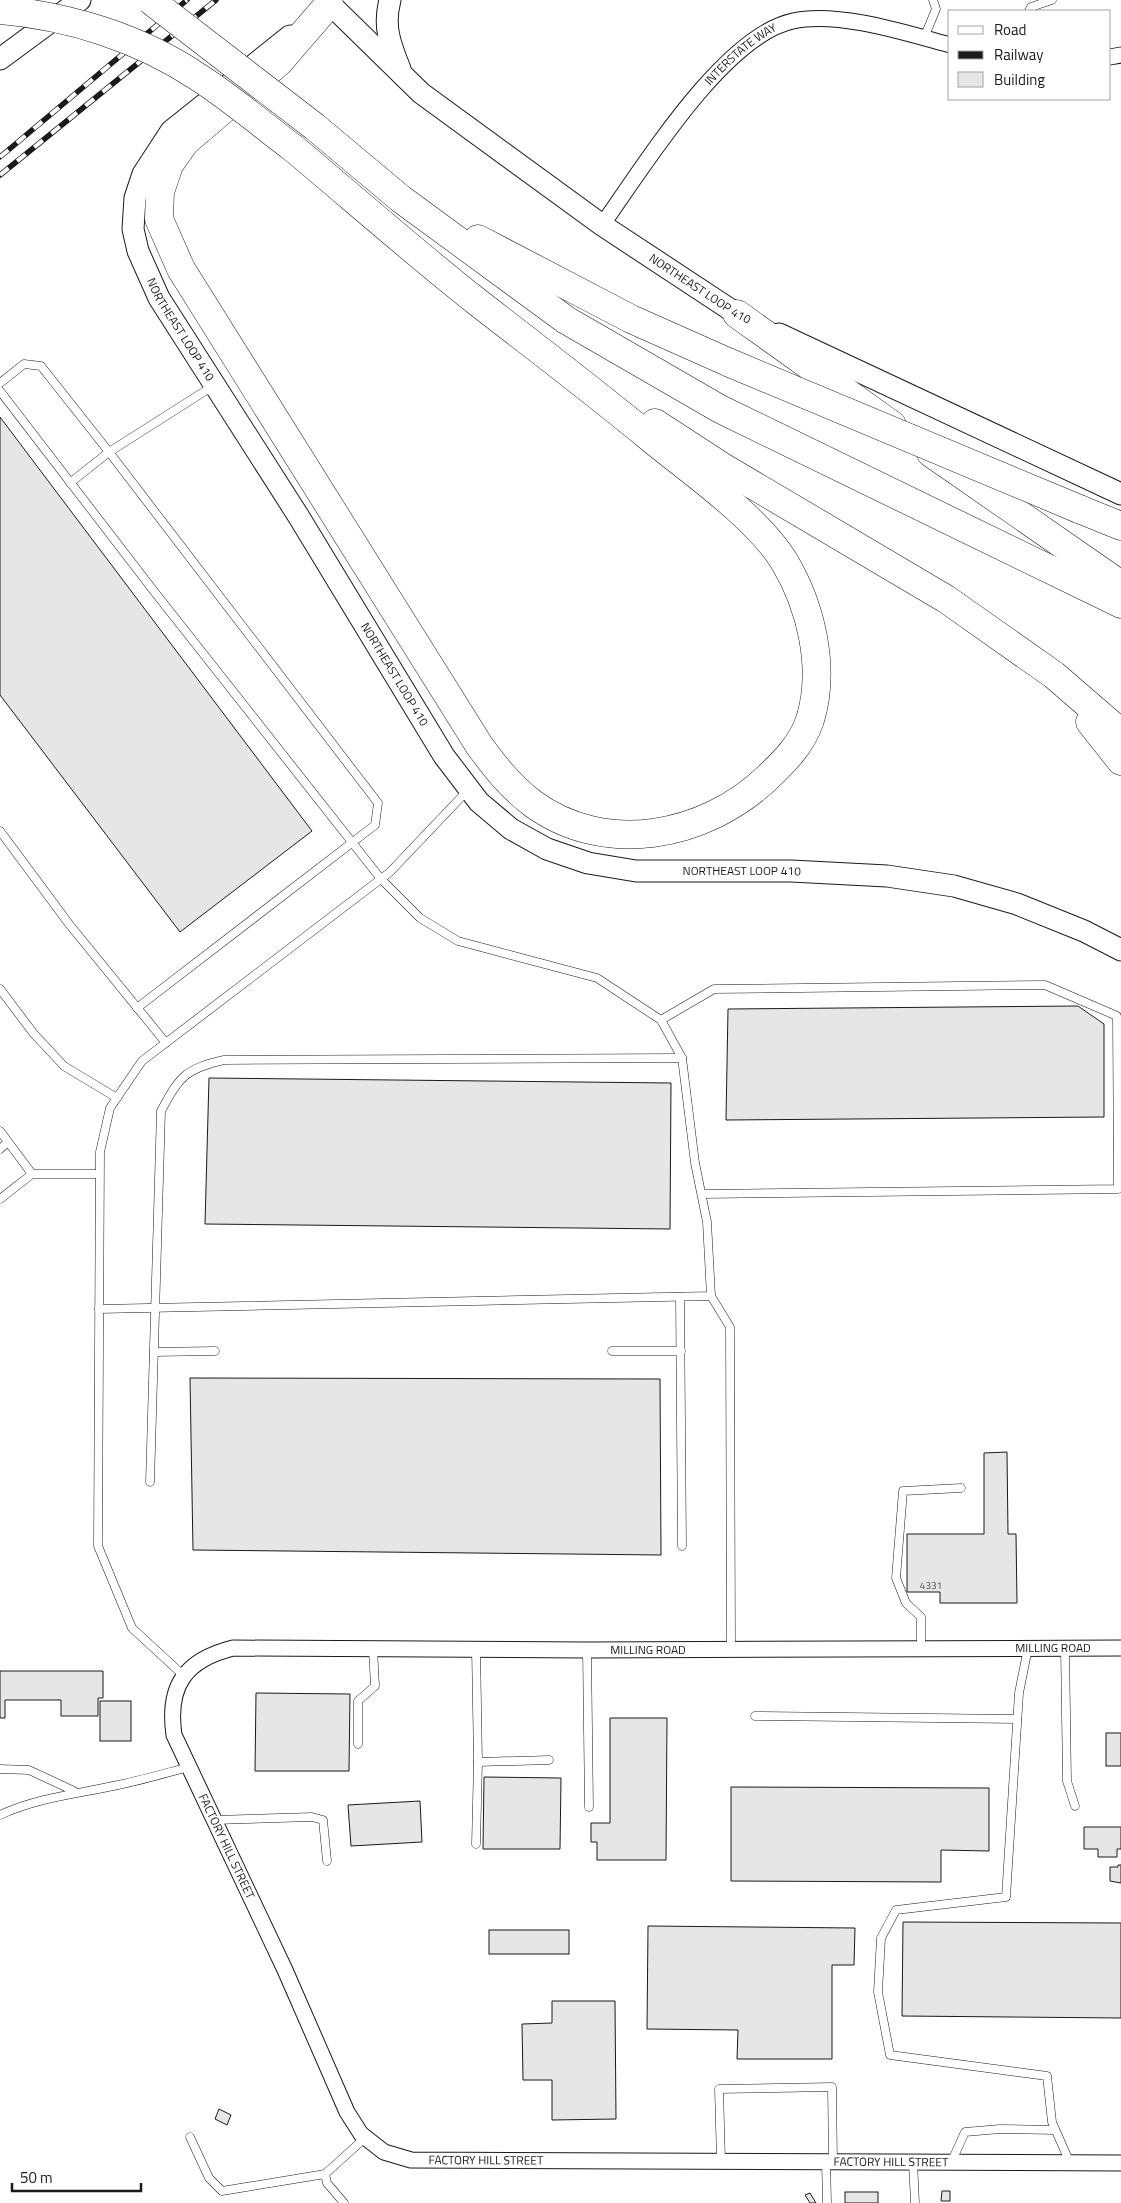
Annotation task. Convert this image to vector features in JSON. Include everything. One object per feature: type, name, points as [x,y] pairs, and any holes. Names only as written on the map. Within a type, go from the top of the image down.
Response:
[{"type":"highway","points":[[150,0],[314,127],[401,199],[566,320],[720,409],[1121,604]]},
{"type":"highway","points":[[0,10],[73,23],[110,33],[165,57],[198,77],[293,148],[475,300],[566,369],[756,526],[783,560],[800,593],[812,631],[816,676],[810,720],[792,755],[758,787],[726,809],[688,827],[632,836],[595,830],[563,820],[534,804],[504,778],[479,745],[181,269],[169,244],[159,219],[160,192],[169,165],[185,142],[279,62],[328,2]]},
{"type":"highway","points":[[401,199],[631,319],[730,363],[1121,526]]},
{"type":"highway","points":[[737,314],[995,499],[1121,585]]},
{"type":"highway","points":[[566,369],[721,466],[946,599],[1054,675],[1121,733]]},
{"type":"highway","points":[[1054,675],[1121,761]]},
{"type":"main road","points":[[0,59],[80,0]]},
{"type":"main road","points":[[390,0],[386,15],[387,36],[403,76]]},
{"type":"main road","name":"NORTHEAST LOOP 410","points":[[1121,494],[737,314],[602,225],[421,93],[328,2],[171,131],[143,174],[135,198],[134,229],[138,250],[159,298],[299,518],[444,756],[479,802],[511,829],[547,849],[588,863],[636,871],[791,871],[887,876],[954,886],[1016,904],[1084,931],[1121,950]]},
{"type":"street","name":"INTERSTATE WAY","points":[[602,225],[696,94],[744,47],[765,33],[793,21],[830,19],[887,28],[948,44]]},
{"type":"street","name":"MILLING ROAD","points":[[183,1674],[198,1661],[213,1653],[233,1648],[587,1650],[1121,1648]]},
{"type":"street","name":"FACTORY HILL STREET","points":[[183,1674],[174,1696],[171,1714],[174,1735],[285,1970],[347,2112],[361,2134],[384,2152],[410,2160],[1121,2163]]},
{"type":"lane","points":[[924,38],[936,9],[933,0]]},
{"type":"lane","points":[[1030,10],[1032,7],[1052,0]]},
{"type":"lane","points":[[0,383],[24,364],[41,366],[378,803],[375,825],[137,1008]]},
{"type":"lane","points":[[70,483],[109,452],[215,385]]},
{"type":"lane","points":[[0,391],[352,843],[381,879],[420,918],[458,941],[597,978],[661,1020],[682,1058],[695,1163],[707,1222],[711,1296],[730,1327],[731,1650]]},
{"type":"lane","points":[[183,1674],[132,1628],[98,1546],[99,1174],[102,1143],[110,1108],[142,1061],[381,879],[469,788]]},
{"type":"lane","points":[[0,831],[69,924],[166,1043]]},
{"type":"lane","points":[[661,1020],[714,989],[1045,985],[1117,1016],[1120,1118],[1118,1189],[702,1194]]},
{"type":"lane","points":[[0,989],[34,1034],[64,1066],[117,1098]]},
{"type":"lane","points":[[150,1482],[161,1111],[177,1081],[198,1066],[224,1060],[682,1058]]},
{"type":"lane","points":[[0,1131],[32,1174]]},
{"type":"lane","points":[[0,1149],[8,1142]]},
{"type":"lane","points":[[0,1199],[32,1174],[99,1174]]},
{"type":"lane","points":[[99,1309],[711,1296]]},
{"type":"lane","points":[[680,1297],[682,1546]]},
{"type":"lane","points":[[154,1352],[214,1351]]},
{"type":"lane","points":[[612,1351],[681,1352]]},
{"type":"lane","points":[[921,1648],[921,1617],[906,1603],[896,1578],[903,1491],[961,1488]]},
{"type":"lane","points":[[1028,1648],[1019,1693],[1006,1897],[896,1910],[881,1938],[878,1992],[890,2056],[1047,2076],[1052,2122],[1070,2163]]},
{"type":"lane","points":[[1065,1648],[1067,1781],[1075,1806]]},
{"type":"lane","points":[[358,1744],[358,1701],[375,1686],[373,1649]]},
{"type":"lane","points":[[476,1649],[478,1762],[476,1844]]},
{"type":"lane","points":[[587,1650],[589,1807]]},
{"type":"lane","points":[[755,1716],[1017,1719]]},
{"type":"lane","points":[[478,1762],[550,1760]]},
{"type":"lane","points":[[0,1815],[16,1808],[74,1791],[118,1785],[189,1767]]},
{"type":"lane","points":[[0,1769],[29,1770],[74,1791]]},
{"type":"lane","points":[[214,1820],[312,1817],[322,1820],[326,1862]]},
{"type":"lane","points":[[721,2162],[719,2089],[832,2087],[827,2203]]},
{"type":"lane","points":[[951,2163],[965,2132],[1000,2129],[1055,2130]]},
{"type":"lane","points":[[190,2137],[209,2178],[222,2191],[324,2174],[365,2138]]},
{"type":"lane","points":[[913,2162],[915,2203]]},
{"type":"lane","points":[[324,2174],[327,2183],[344,2203]]},
{"type":"building","points":[[0,417],[312,831],[180,932],[0,695]]},
{"type":"building","points":[[1078,1006],[1104,1024],[1104,1117],[726,1120],[728,1009]]},
{"type":"building","points":[[209,1078],[671,1083],[670,1229],[205,1224]]},
{"type":"building","points":[[190,1378],[660,1379],[661,1555],[193,1550]]},
{"type":"building","points":[[1007,1452],[1008,1534],[1016,1534],[1017,1603],[940,1603],[940,1592],[907,1592],[907,1534],[984,1534],[984,1453]]},
{"type":"building","points":[[0,1671],[103,1671],[103,1698],[98,1698],[98,1716],[61,1716],[61,1700],[5,1700],[5,1718],[0,1718]]},
{"type":"building","points":[[256,1693],[350,1694],[349,1771],[255,1771]]},
{"type":"building","points":[[100,1701],[131,1701],[131,1741],[100,1741]]},
{"type":"building","points":[[610,1718],[667,1718],[666,1860],[597,1860],[597,1842],[591,1842],[591,1823],[610,1823]]},
{"type":"building","points":[[1106,1733],[1121,1733],[1121,1766],[1106,1766]]},
{"type":"building","points":[[484,1777],[561,1778],[560,1849],[483,1849]]},
{"type":"building","points":[[731,1787],[989,1788],[989,1851],[941,1850],[941,1882],[731,1881]]},
{"type":"building","points":[[420,1801],[422,1842],[351,1846],[348,1805]]},
{"type":"building","points":[[1084,1827],[1121,1827],[1121,1849],[1117,1849],[1117,1857],[1098,1857],[1098,1849],[1084,1849]]},
{"type":"building","points":[[1118,1865],[1121,1865],[1121,1883],[1110,1881],[1110,1867],[1118,1867]]},
{"type":"building","points":[[903,1922],[1121,1923],[1121,2018],[902,2016]]},
{"type":"building","points":[[648,1926],[855,1928],[854,1965],[832,1965],[832,2059],[737,2059],[738,2030],[647,2029]]},
{"type":"building","points":[[489,1930],[569,1930],[569,1954],[489,1954]]},
{"type":"building","points":[[552,2001],[615,2001],[616,2119],[552,2120],[552,2080],[523,2080],[522,2024],[552,2023]]},
{"type":"building","points":[[219,2109],[231,2115],[227,2125],[215,2119]]},
{"type":"building","points":[[942,2191],[950,2191],[950,2201],[941,2201]]},
{"type":"building","points":[[845,2192],[878,2192],[878,2203],[845,2203]]},
{"type":"building","points":[[810,2193],[816,2203],[810,2203],[805,2195]]},
{"type":"railway","points":[[0,157],[187,0]]},
{"type":"railway","points":[[0,175],[216,0]]}]
